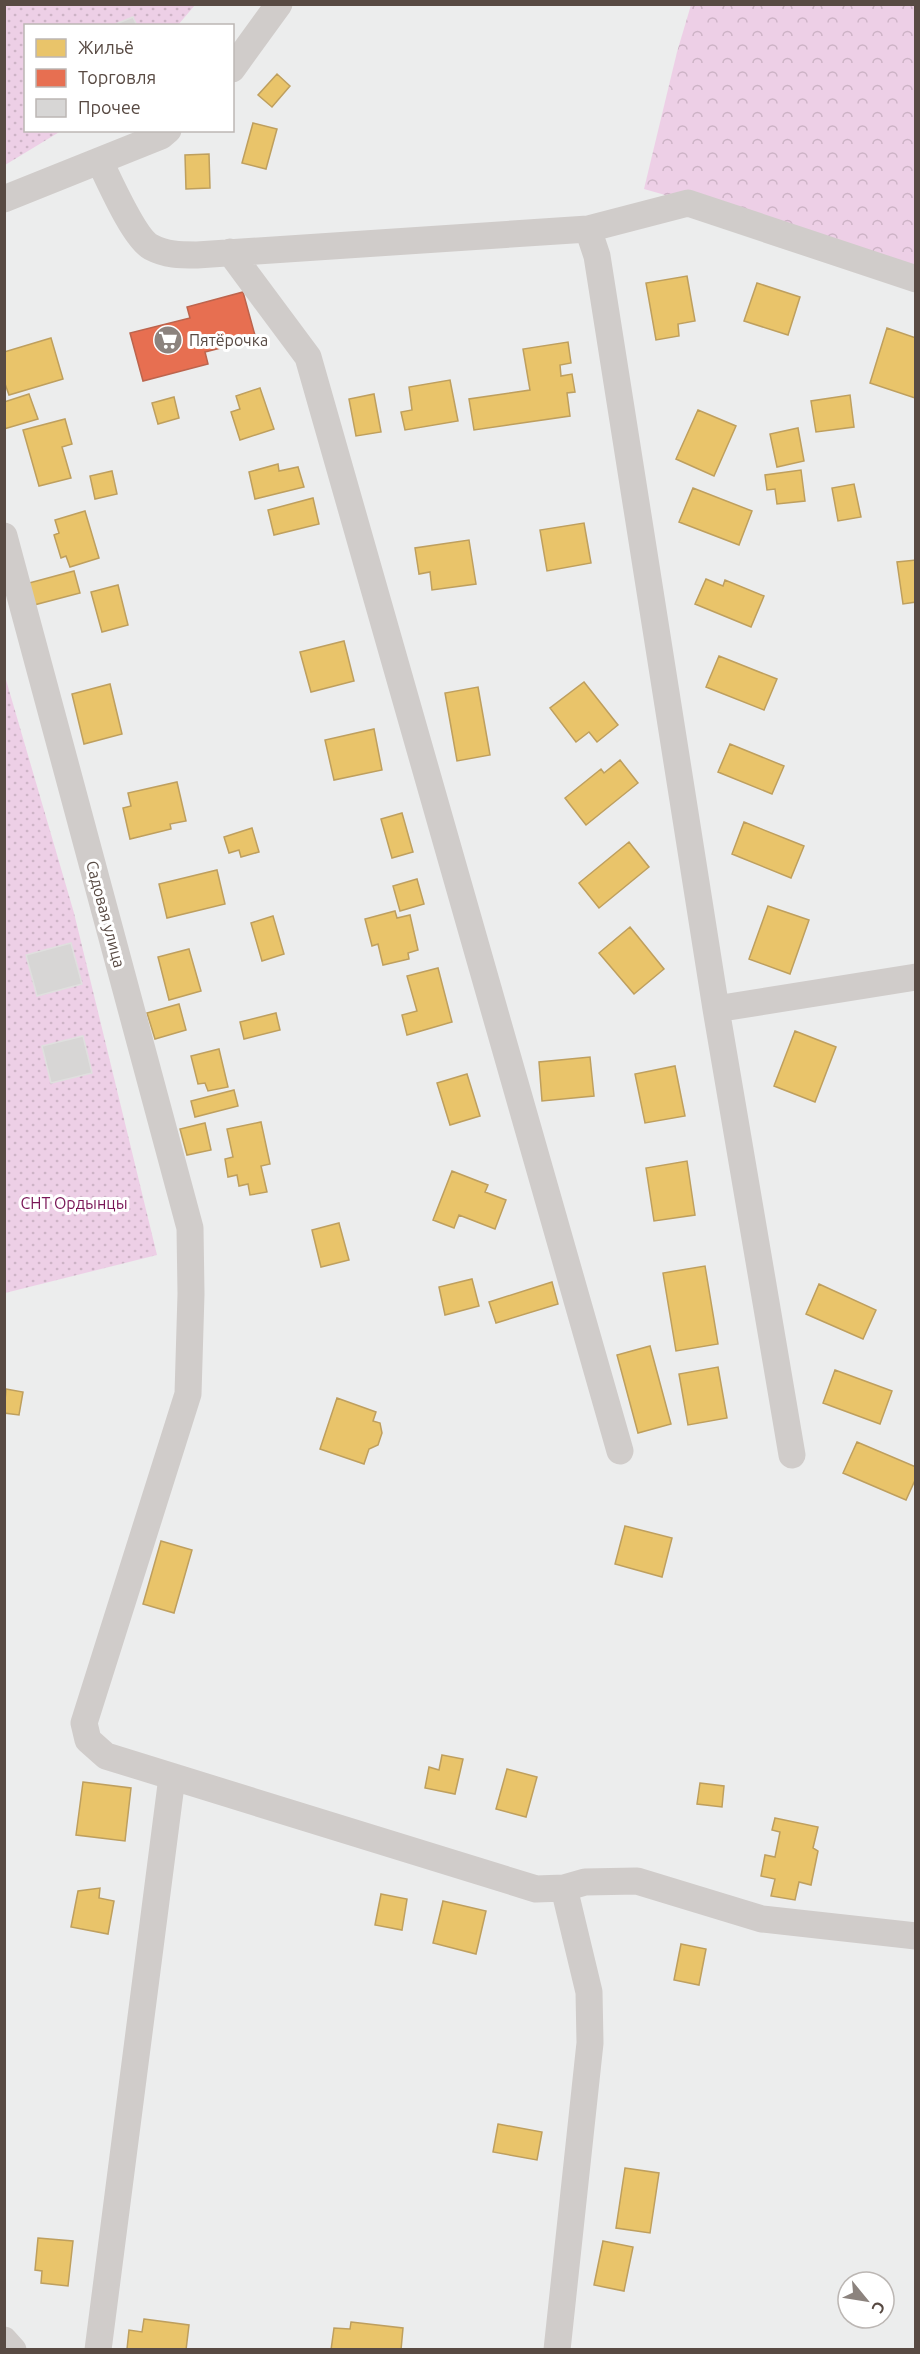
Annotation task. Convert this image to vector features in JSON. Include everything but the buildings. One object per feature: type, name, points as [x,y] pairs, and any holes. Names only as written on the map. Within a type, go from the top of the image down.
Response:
[{"type":"street","points":[[234,66],[279,4]]},
{"type":"street","points":[[4,199],[100,162],[166,132]]},
{"type":"street","points":[[100,162],[135,229],[148,246],[170,255],[588,229],[688,203],[915,279]]},
{"type":"street","points":[[588,229],[597,256],[716,1009],[792,1455]]},
{"type":"street","points":[[230,252],[308,357],[620,1451]]},
{"type":"street","name":"Садовая улица","points":[[4,536],[190,1228],[188,1394],[84,1723],[87,1740],[106,1756],[536,1889],[564,1888],[585,1882],[638,1881],[762,1919],[915,1936]]},
{"type":"street","points":[[716,1009],[915,977]]},
{"type":"street","points":[[98,2349],[172,1777]]},
{"type":"street","points":[[558,2349],[590,2043],[589,1992],[564,1888]]},
{"type":"street","points":[[4,2340],[13,2349]]},
{"type":"green space","points":[[5,5],[195,5],[179,24],[24,24],[24,132],[59,132],[5,165]]},
{"type":"green space","points":[[691,5],[915,5],[915,266],[644,189],[677,52]]},
{"type":"green space","name":"СНТ Ордынцы","points":[[4,673],[74,913],[157,1255],[5,1293]]},
{"type":"place","name":"Пятёрочка","points":[[168,340]]}]
